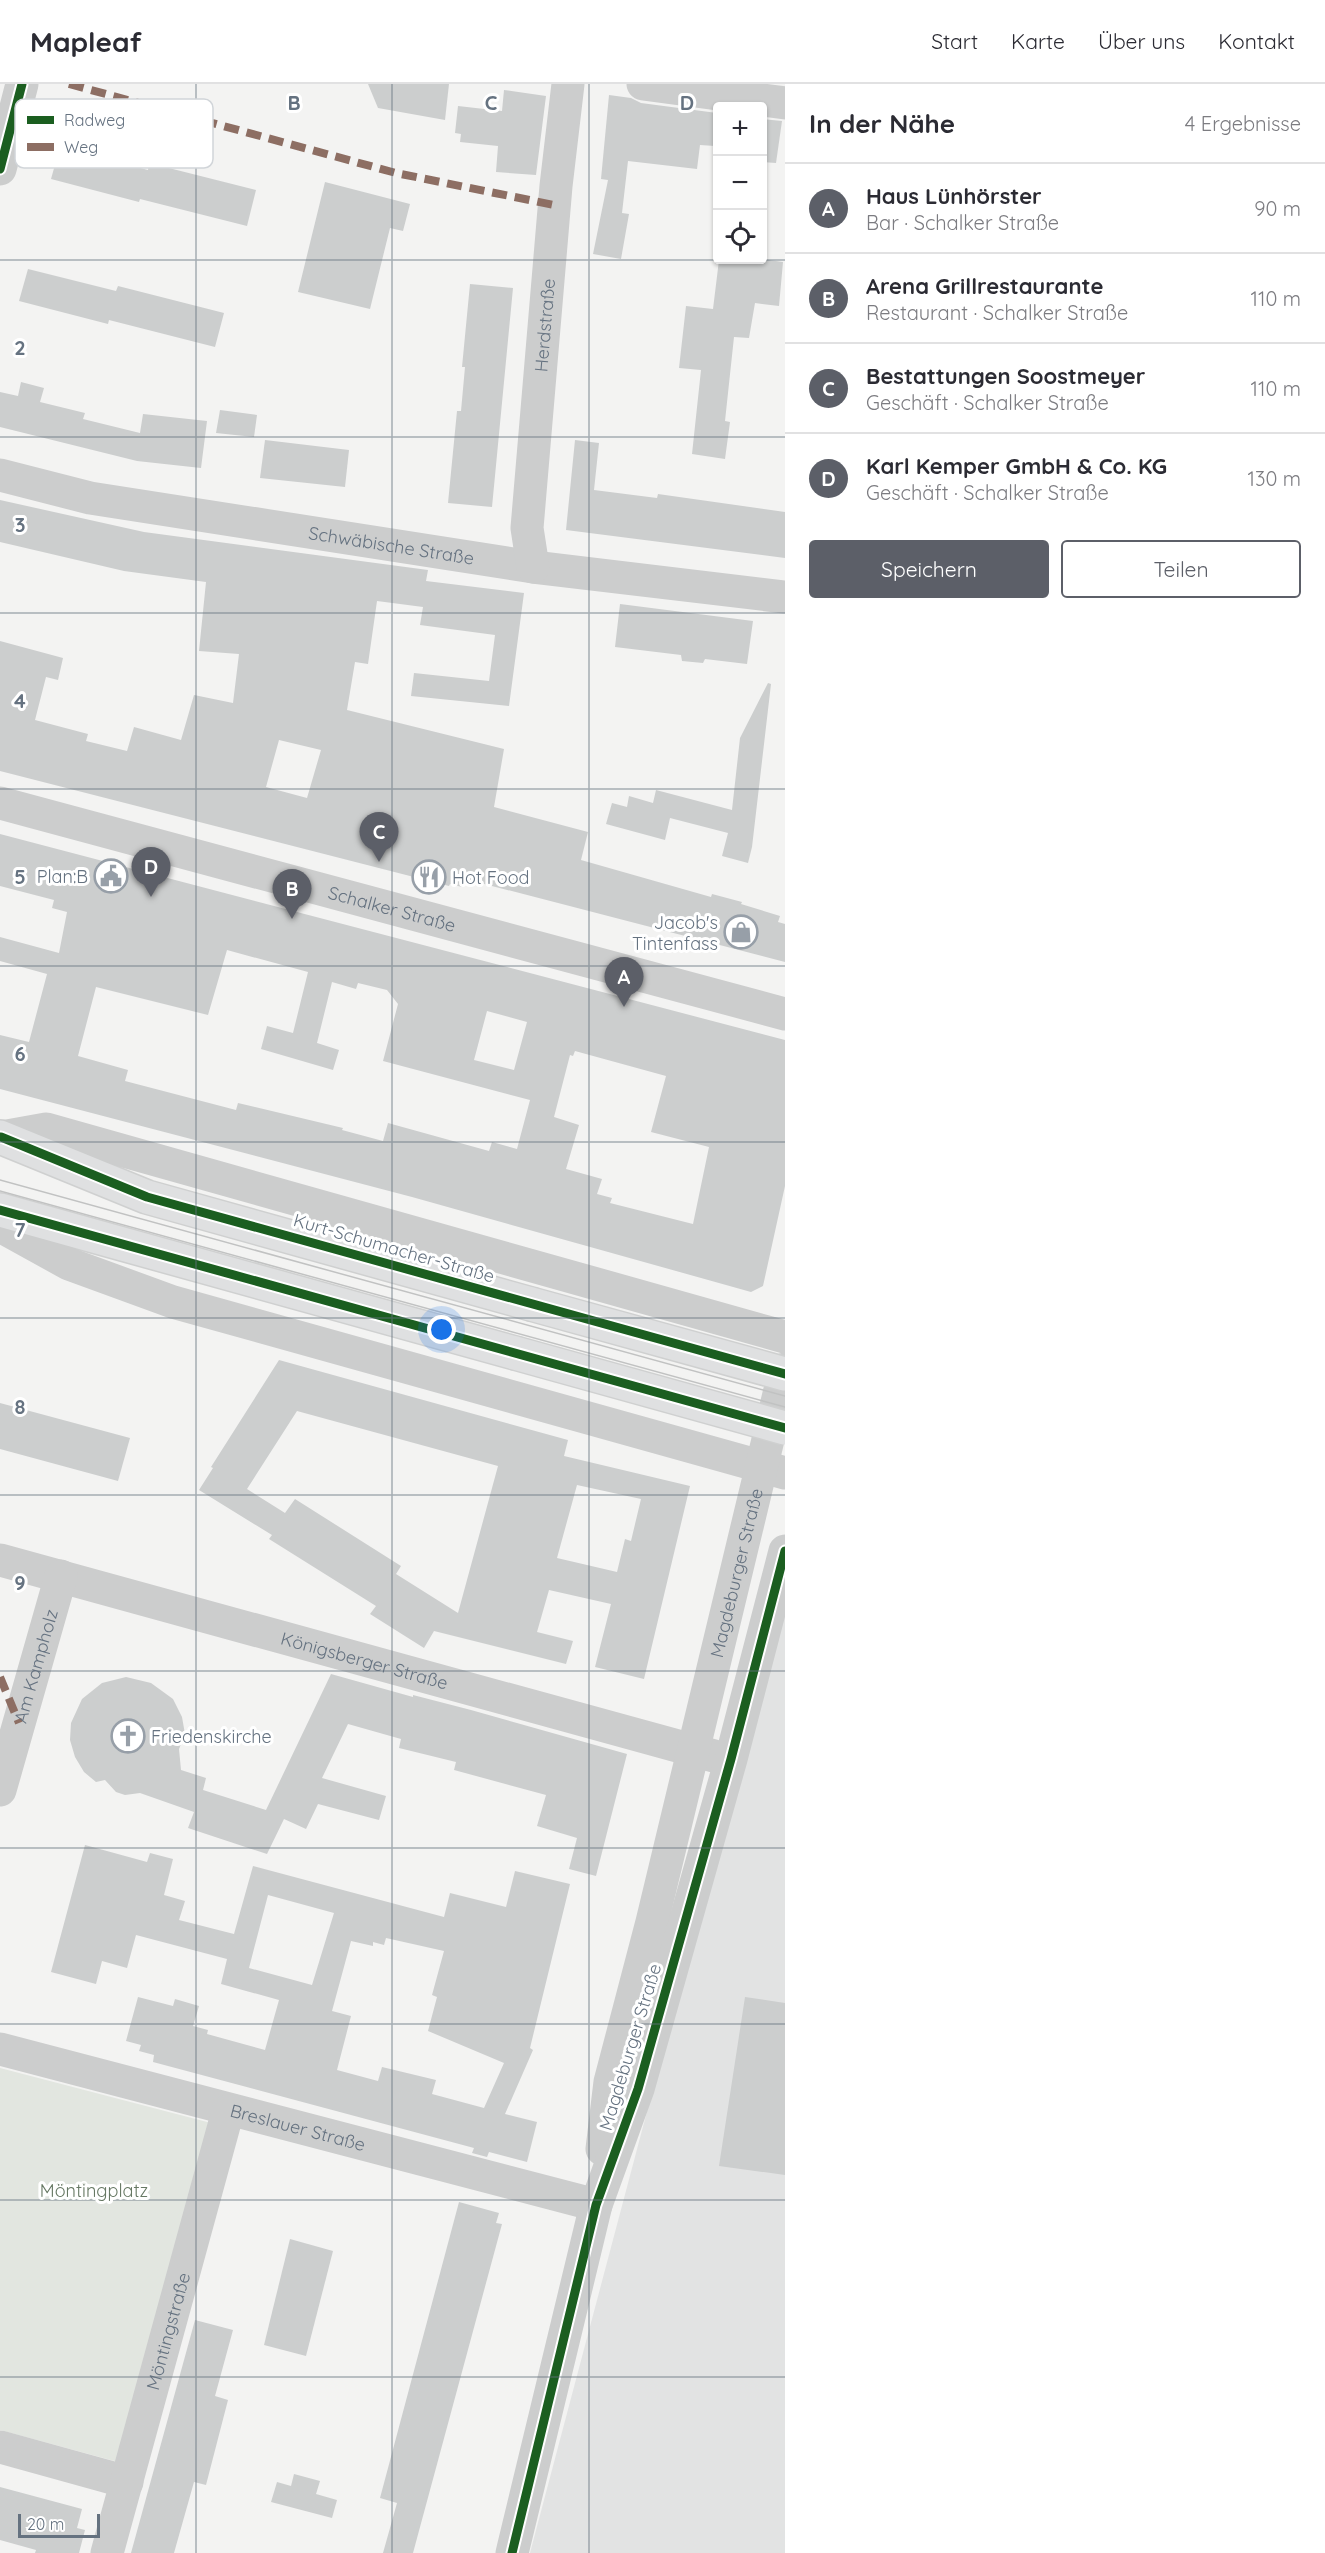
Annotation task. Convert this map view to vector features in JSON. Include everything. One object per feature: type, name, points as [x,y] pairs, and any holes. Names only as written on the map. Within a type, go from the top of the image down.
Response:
[{"type":"main road","name":"Kurt-Schumacher-Straße","points":[[0,1137],[147,1197],[785,1374]]},
{"type":"main road","points":[[0,1210],[785,1428]]},
{"type":"street","points":[[18,99],[22,84]]},
{"type":"street","name":"Herdstraße","points":[[534,567],[527,528],[554,205],[568,84]]},
{"type":"street","points":[[643,84],[785,103]]},
{"type":"street","points":[[0,169],[15,111]]},
{"type":"street","name":"Schwäbische Straße","points":[[0,476],[90,498],[534,567],[785,597]]},
{"type":"street","name":"Schalker Straße","points":[[0,803],[785,1014]]},
{"type":"street","name":"Kurt-Schumacher-Straße","points":[[0,1137],[46,1129],[785,1337]]},
{"type":"street","points":[[0,1227],[69,1264],[173,1302],[773,1470]]},
{"type":"street","name":"Magdeburger Straße","points":[[596,2205],[610,2082],[693,1752],[773,1470],[785,1369]]},
{"type":"street","name":"Magdeburger Straße","points":[[512,2553],[596,2205],[638,2089],[731,1759],[785,1551]]},
{"type":"street","name":"Königsberger Straße","points":[[0,1560],[693,1752],[731,1759]]},
{"type":"street","name":"Am Kampholz","points":[[0,1790],[61,1576]]},
{"type":"street","name":"Breslauer Straße","points":[[0,2049],[228,2111],[596,2205]]},
{"type":"street","name":"Möntingstraße","points":[[107,2553],[228,2111]]},
{"type":"street","points":[[0,2447],[127,2482]]},
{"type":"shaded area","points":[[785,1591],[785,2553],[530,2553],[535,2534]]},
{"type":"green space","name":"Möntingplatz","points":[[0,2068],[211,2123],[118,2462],[0,2430]]},
{"type":"building","points":[[368,84],[449,84],[445,120],[378,108]]},
{"type":"building","points":[[504,90],[546,96],[536,175],[496,172],[498,146],[460,142],[461,134],[455,133],[458,106],[502,111]]},
{"type":"building","points":[[609,95],[631,98],[641,103],[713,112],[713,146],[700,145],[697,169],[628,161],[622,213],[629,214],[621,259],[593,254],[608,180],[601,179]]},
{"type":"building","points":[[767,120],[782,121],[776,163],[767,162]]},
{"type":"building","points":[[54,168],[140,168],[148,170],[148,168],[169,168],[256,190],[247,226],[140,199],[139,202],[51,179]]},
{"type":"building","points":[[325,182],[410,204],[403,231],[390,228],[370,309],[298,292]]},
{"type":"building","points":[[767,260],[783,262],[779,306],[755,303],[749,338],[734,337],[725,421],[730,422],[725,459],[692,454],[701,370],[679,368],[686,306],[713,309],[719,264],[767,264]]},
{"type":"building","points":[[28,269],[116,291],[118,286],[224,313],[215,347],[109,320],[108,324],[19,301]]},
{"type":"building","points":[[470,284],[513,288],[492,507],[448,503],[457,411],[461,411],[465,367],[462,367]]},
{"type":"building","points":[[21,382],[44,388],[40,402],[85,413],[83,419],[140,433],[143,414],[207,421],[201,468],[137,461],[0,427],[0,392],[18,396]]},
{"type":"building","points":[[220,410],[257,415],[254,437],[216,433]]},
{"type":"building","points":[[265,440],[349,450],[345,487],[260,478]]},
{"type":"building","points":[[575,440],[599,443],[594,490],[657,498],[658,494],[785,512],[785,558],[566,530]]},
{"type":"building","points":[[0,500],[144,532],[428,570],[426,581],[524,593],[509,706],[411,696],[414,673],[489,681],[495,635],[420,625],[423,607],[377,601],[368,664],[355,662],[347,710],[504,749],[494,807],[588,832],[581,860],[711,897],[712,894],[742,902],[741,904],[780,916],[778,922],[785,924],[785,962],[469,880],[462,887],[450,884],[449,886],[0,771],[0,641],[63,658],[58,680],[46,677],[35,720],[88,734],[86,741],[127,751],[134,727],[181,740],[194,695],[233,703],[239,654],[199,651],[206,582],[124,571],[0,542]],"holes":[[[279,740],[321,750],[307,798],[266,787]]]},
{"type":"building","points":[[620,604],[753,621],[747,664],[705,659],[703,663],[682,661],[681,655],[615,647]]},
{"type":"building","points":[[768,683],[771,684],[752,847],[748,863],[722,856],[728,833],[670,818],[665,840],[606,824],[612,803],[627,807],[629,796],[653,803],[656,790],[732,810],[740,738]]},
{"type":"building","points":[[0,834],[785,1040],[785,1186],[763,1286],[751,1292],[412,1197],[0,1089],[0,1035],[29,1042],[47,974],[0,961],[0,937],[59,953],[67,912],[52,908],[54,900],[0,886]],"holes":[[[227,950],[308,972],[293,1033],[267,1026],[261,1049],[333,1070],[339,1050],[317,1043],[332,982],[356,989],[358,983],[387,990],[398,1004],[383,1061],[530,1100],[517,1149],[492,1142],[489,1151],[388,1123],[383,1141],[342,1130],[343,1128],[238,1103],[236,1110],[125,1081],[128,1070],[78,1056],[96,987],[208,1015]],[[487,1011],[527,1022],[514,1070],[474,1060]],[[575,1051],[666,1076],[651,1132],[709,1147],[693,1224],[610,1203],[612,1198],[597,1194],[602,1179],[566,1169],[579,1125],[554,1117],[570,1055],[573,1056]]]},
{"type":"building","points":[[279,1360],[568,1440],[564,1456],[690,1486],[644,1679],[595,1667],[611,1604],[549,1590],[537,1632],[573,1641],[566,1664],[434,1631],[424,1648],[370,1614],[376,1606],[269,1539],[272,1535],[199,1490],[213,1468],[211,1467]],"holes":[[[297,1411],[498,1466],[458,1613],[396,1574],[401,1566],[295,1499],[285,1513],[247,1489]],[[577,1485],[641,1499],[631,1541],[625,1539],[617,1572],[557,1558]]]},
{"type":"building","points":[[0,1403],[130,1438],[118,1481],[0,1449]]},
{"type":"building","points":[[331,1674],[627,1754],[596,1876],[569,1869],[577,1838],[537,1826],[546,1795],[454,1770],[456,1762],[399,1748],[401,1739],[348,1724],[322,1778],[386,1796],[379,1820],[318,1804],[306,1829],[284,1819],[267,1854],[188,1828],[194,1812],[140,1793],[125,1795],[116,1792],[105,1780],[96,1782],[84,1772],[75,1757],[70,1740],[71,1723],[82,1699],[102,1683],[126,1677],[151,1683],[173,1699],[182,1717],[185,1734],[179,1749],[181,1770],[206,1778],[203,1790],[266,1810]]},
{"type":"building","points":[[85,1845],[147,1862],[150,1853],[173,1859],[164,1895],[185,1901],[179,1920],[234,1934],[253,1866],[444,1917],[450,1893],[506,1907],[515,1871],[570,1884],[530,2048],[533,2050],[505,2114],[537,2122],[527,2162],[489,2152],[487,2157],[472,2153],[474,2148],[153,2062],[154,2055],[139,2051],[141,2045],[126,2041],[138,1997],[173,2006],[175,1999],[199,2006],[193,2026],[208,2030],[207,2034],[265,2050],[279,2000],[221,1984],[227,1959],[136,1935],[127,1968],[102,1961],[96,1984],[51,1972]],"holes":[[[268,1895],[334,1913],[312,1985],[249,1968]],[[386,1938],[444,1951],[432,1995],[437,1997],[428,2031],[504,2063],[484,2108],[432,2094],[436,2080],[382,2067],[378,2081],[337,2070],[351,2016],[332,2011],[351,1941],[373,1946],[373,1942],[384,1945]]]},
{"type":"building","points":[[745,1997],[785,2003],[785,2175],[719,2166]]},
{"type":"building","points":[[459,2202],[499,2213],[496,2223],[502,2224],[413,2553],[383,2553],[397,2503],[380,2498]]},
{"type":"building","points":[[290,2239],[333,2251],[306,2356],[264,2345]]},
{"type":"building","points":[[195,2320],[233,2330],[215,2396],[228,2400],[206,2485],[194,2482],[174,2553],[131,2553]]},
{"type":"building","points":[[294,2474],[320,2481],[316,2494],[337,2500],[332,2518],[271,2502],[277,2482],[291,2486]]},
{"type":"building","points":[[0,2487],[82,2509],[77,2528],[85,2530],[79,2553],[35,2553],[36,2550],[0,2540]]},
{"type":"tram line","points":[[0,1180],[785,1396]]},
{"type":"tram line","points":[[0,1191],[785,1407]]},
{"type":"marked path","points":[[69,84],[124,99]]},
{"type":"marked path","points":[[213,123],[396,173],[554,205]]},
{"type":"marked path","points":[[0,1677],[19,1723]]},
{"type":"cycle path","points":[[18,99],[22,84]]},
{"type":"cycle path","points":[[0,169],[15,111]]},
{"type":"cycle path","points":[[1,1137],[147,1197],[785,1374]]},
{"type":"cycle path","points":[[0,1210],[785,1428]]},
{"type":"cycle path","points":[[512,2553],[596,2205],[638,2089],[731,1759],[785,1551]]},
{"type":"place","name":"Bestattungen Soostmeyer","points":[[379,862]]},
{"type":"place","name":"Plan:B","points":[[111,876]]},
{"type":"place","name":"Hot Food","points":[[429,877]]},
{"type":"place","name":"Karl Kemper GmbH & Co. KG","points":[[151,897]]},
{"type":"place","name":"Arena Grillrestaurante","points":[[292,919]]},
{"type":"place","name":"Jacob's Tintenfass","points":[[741,932]]},
{"type":"place","name":"Haus Lünhörster","points":[[624,1007]]},
{"type":"place","name":"Friedenskirche","points":[[128,1736]]}]
